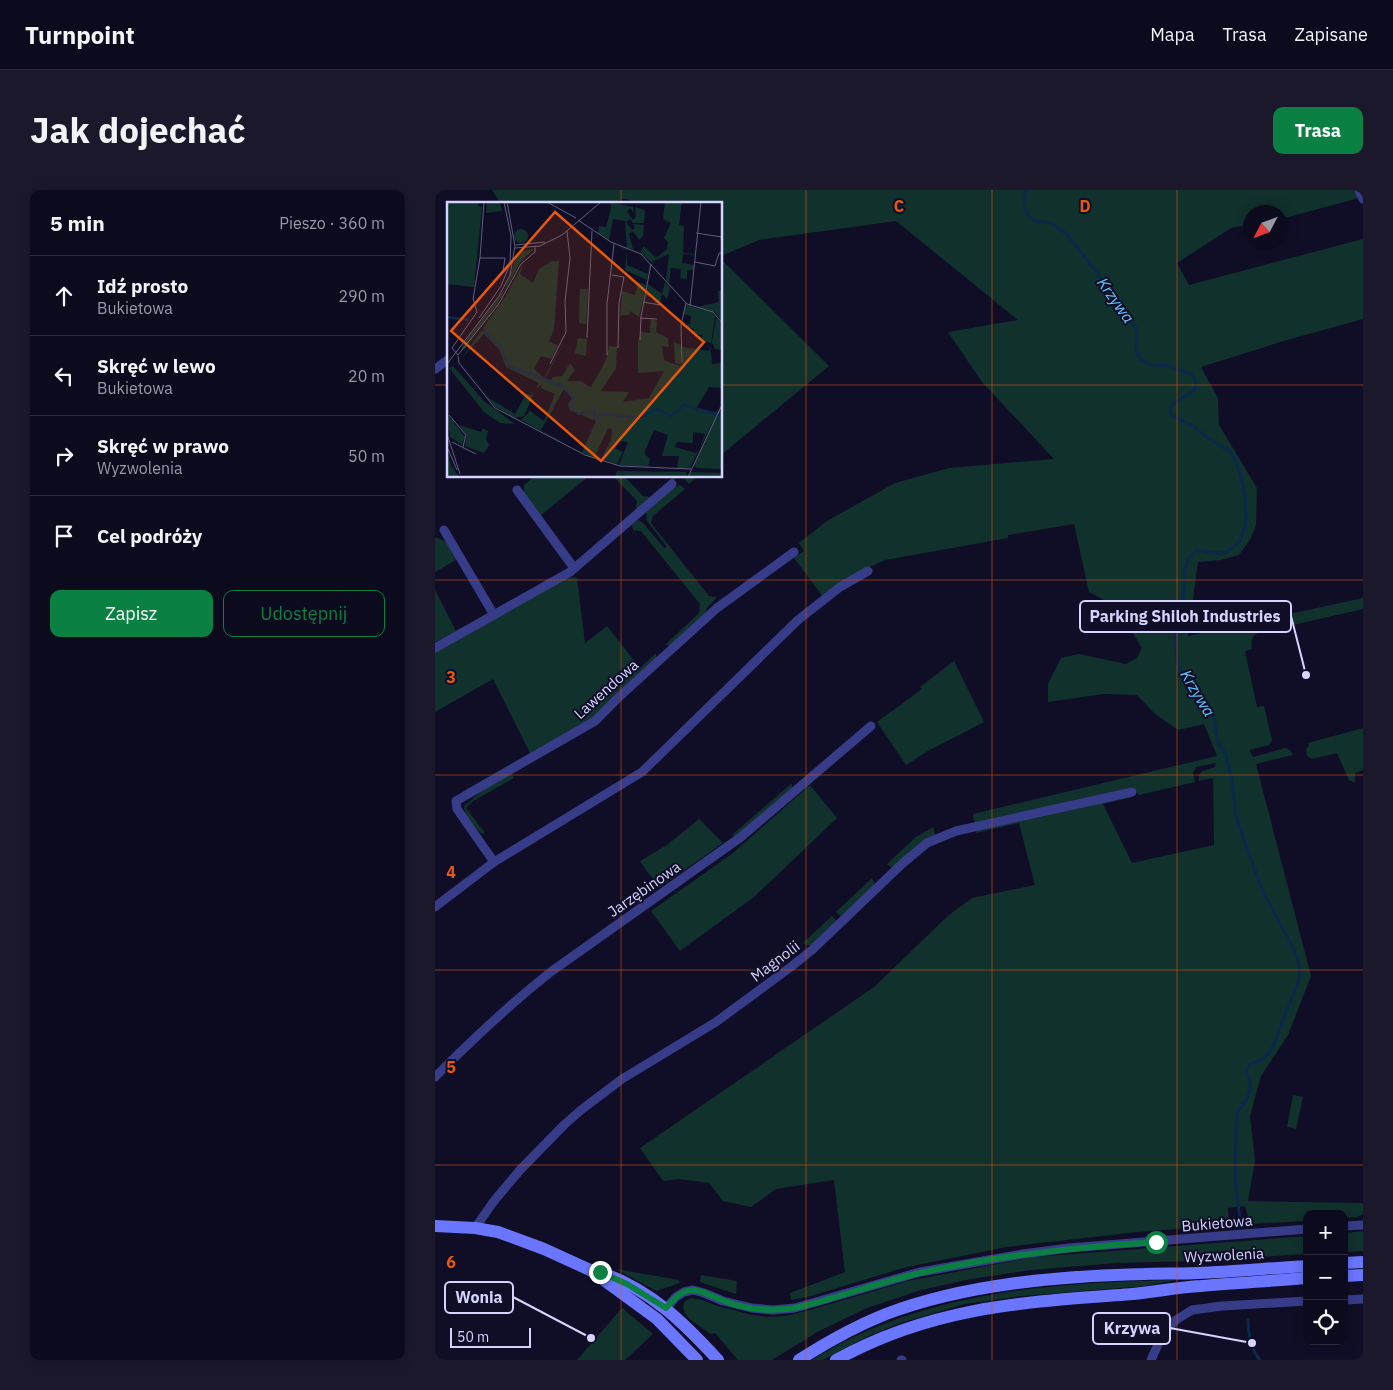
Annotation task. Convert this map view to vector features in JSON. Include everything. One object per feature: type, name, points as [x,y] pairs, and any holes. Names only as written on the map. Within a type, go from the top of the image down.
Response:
[{"type":"main road","points":[[435,1226],[475,1228],[513,1237],[590,1270],[608,1275],[627,1284],[666,1308],[718,1360]]},
{"type":"main road","points":[[1348,1263],[1363,1262]]},
{"type":"main road","name":"Wyzwolenia","points":[[799,1360],[841,1335],[887,1314],[971,1291],[1026,1283],[1116,1275],[1198,1273],[1303,1266]]},
{"type":"main road","points":[[590,1270],[657,1319],[697,1360]]},
{"type":"main road","points":[[1348,1276],[1363,1275]]},
{"type":"main road","name":"Wyzwolenia","points":[[837,1360],[874,1341],[910,1327],[939,1318],[981,1309],[1033,1301],[1303,1278]]},
{"type":"street","points":[[1359,190],[1363,198]]},
{"type":"street","points":[[435,369],[447,360]]},
{"type":"street","points":[[435,648],[574,568],[672,484]]},
{"type":"street","points":[[517,490],[574,568]]},
{"type":"street","points":[[444,530],[494,614]]},
{"type":"street","name":"Lawendowa","points":[[494,862],[457,809],[456,802],[595,721],[717,608],[794,552]]},
{"type":"street","points":[[435,907],[494,862],[641,772],[798,620],[841,587],[868,570]]},
{"type":"street","name":"Jarzębinowa","points":[[435,1077],[478,1034],[533,985],[741,837],[871,726]]},
{"type":"street","name":"Magnolii","points":[[475,1228],[493,1200],[520,1170],[581,1110],[622,1079],[715,1022],[792,966],[812,950],[903,863],[927,843],[956,831],[1132,792]]},
{"type":"street","points":[[1348,1226],[1363,1225]]},
{"type":"street","name":"Bukietowa","points":[[666,1308],[676,1297],[684,1292],[693,1290],[704,1292],[723,1301],[751,1308],[773,1310],[795,1308],[913,1274],[1023,1254],[1069,1248],[1303,1229]]},
{"type":"street","points":[[1348,1300],[1363,1298]]},
{"type":"street","points":[[1151,1360],[1167,1329],[1176,1320],[1192,1310],[1222,1306],[1303,1302]]},
{"type":"green space","points":[[492,190],[1355,190],[1359,198],[1288,217],[1288,205],[1243,205],[1243,226],[1231,228],[1177,263],[1189,285],[1363,239],[1363,319],[1201,367],[1218,398],[1219,425],[1257,488],[1256,525],[1251,538],[1239,555],[1221,560],[1198,562],[1188,636],[1363,598],[1363,609],[1258,633],[1252,640],[1252,649],[1245,651],[1257,707],[1264,706],[1272,740],[1269,745],[1249,750],[1253,757],[1285,748],[1290,750],[1293,755],[1256,764],[1311,976],[1288,1035],[1261,1076],[1250,1116],[1255,1161],[1248,1201],[1363,1203],[1363,1214],[1348,1218],[1348,1210],[1303,1210],[1303,1221],[1250,1224],[1245,1206],[1228,1208],[1229,1225],[1137,1232],[1006,1247],[903,1268],[811,1296],[791,1300],[790,1293],[845,1272],[834,1180],[776,1189],[751,1207],[723,1201],[709,1183],[679,1179],[663,1181],[640,1148],[874,987],[949,915],[972,898],[1035,885],[1019,823],[976,833],[977,830],[1130,795],[1132,797],[1103,804],[1132,863],[1214,845],[1213,778],[1199,781],[1199,775],[1202,771],[1215,767],[1216,763],[1196,767],[1193,773],[1195,782],[1139,795],[1133,787],[977,823],[974,821],[973,814],[1217,756],[1204,724],[1178,730],[1155,714],[1137,695],[1103,694],[1048,702],[1048,684],[1061,658],[1079,654],[1126,664],[1137,658],[1142,648],[1116,606],[1089,592],[1074,524],[1008,535],[1008,538],[885,560],[867,568],[823,597],[794,558],[804,551],[799,543],[827,521],[895,483],[949,468],[1054,459],[982,382],[948,332],[1018,320],[896,221],[759,240],[723,255],[723,202],[632,202],[625,199],[616,202],[500,202]]},
{"type":"green space","points":[[723,261],[829,366],[723,453]]},
{"type":"green space","points":[[533,478],[587,478],[540,516],[524,496],[524,485]]},
{"type":"green space","points":[[615,478],[626,478],[643,496],[651,497],[670,478],[678,478],[639,509],[636,509],[637,501]]},
{"type":"green space","points":[[684,478],[696,478],[689,484]]},
{"type":"green space","points":[[680,485],[685,489],[653,516],[651,523],[709,596],[717,597],[707,608],[705,614],[671,646],[665,645],[699,613],[700,604],[641,531],[633,530],[632,524],[638,520],[643,523],[664,548],[667,547],[647,521],[646,512],[674,487]]},
{"type":"green space","points":[[435,537],[446,541],[456,560],[435,572]]},
{"type":"green space","points":[[567,578],[577,578],[585,643],[607,626],[640,668],[656,653],[656,658],[592,720],[470,789],[465,790],[530,753],[493,679],[435,712],[435,651]]},
{"type":"green space","points":[[435,590],[456,631],[435,642]]},
{"type":"green space","points":[[954,661],[984,722],[928,751],[906,765],[877,722],[922,689],[920,687]]},
{"type":"green space","points":[[1363,728],[1363,770],[1355,773],[1355,783],[1349,780],[1337,753],[1312,759],[1307,756],[1306,749],[1309,746],[1308,743]]},
{"type":"green space","points":[[512,775],[514,778],[473,801],[466,808],[485,833],[482,834],[473,825],[464,810],[464,806],[492,783]]},
{"type":"green space","points":[[792,783],[792,789],[736,837],[732,835]]},
{"type":"green space","points":[[810,785],[837,818],[754,897],[680,951],[651,911],[733,853]]},
{"type":"green space","points":[[699,819],[723,843],[659,888],[640,861],[667,845]]},
{"type":"green space","points":[[933,827],[935,835],[892,868],[887,864],[916,837]]},
{"type":"green space","points":[[872,878],[875,884],[842,917],[836,912]]},
{"type":"green space","points":[[832,916],[837,922],[810,946],[803,943]]},
{"type":"green space","points":[[1293,1095],[1303,1097],[1296,1129],[1287,1127]]},
{"type":"green space","points":[[1363,1231],[1363,1251],[1348,1252],[1348,1233]]},
{"type":"green space","points":[[1303,1236],[1303,1254],[1194,1261],[1116,1263],[1031,1270],[971,1279],[921,1290],[867,1308],[819,1331],[772,1360],[738,1360],[715,1333],[710,1334],[691,1320],[684,1312],[683,1307],[685,1301],[691,1298],[748,1314],[767,1317],[785,1316],[908,1281],[1033,1257]]},
{"type":"green space","points":[[616,1269],[679,1280],[680,1283],[656,1291]]},
{"type":"green space","points":[[701,1275],[737,1281],[736,1294],[700,1282]]},
{"type":"green space","points":[[1176,1280],[1144,1286],[1022,1296],[965,1304],[900,1323],[866,1337],[823,1360],[812,1360],[854,1337],[898,1319],[942,1305],[1034,1288],[1128,1281]]},
{"type":"green space","points":[[622,1308],[653,1334],[625,1360],[577,1360]]},
{"type":"waterway","name":"Krzywa","points":[[1026,190],[1024,207],[1029,216],[1034,221],[1051,223],[1067,234],[1110,290],[1118,305],[1136,328],[1136,350],[1140,359],[1147,364],[1168,366],[1191,374],[1196,382],[1195,390],[1171,405],[1170,413],[1175,418],[1193,426],[1231,453],[1237,463],[1242,482],[1246,511],[1244,530],[1240,539],[1226,552],[1196,550],[1190,556],[1185,569],[1183,604],[1175,636],[1177,661],[1182,675],[1207,703],[1214,717],[1217,740],[1226,755],[1233,785],[1235,814],[1263,892],[1299,963],[1300,977],[1272,1049],[1263,1059],[1249,1065],[1246,1071],[1250,1078],[1250,1089],[1246,1101],[1238,1111],[1236,1127],[1235,1179],[1240,1219]]},
{"type":"waterway","name":"Krzywa","points":[[1248,1320],[1251,1341],[1254,1351],[1260,1360]]},
{"type":"place","name":"Parking Shiloh Industries","points":[[1306,675]]},
{"type":"place","name":"Wonia","points":[[591,1338]]},
{"type":"place","name":"Krzywa","points":[[1252,1343]]},
{"type":"route","points":[[600,1272],[644,1293],[666,1308],[676,1297],[684,1292],[693,1290],[704,1292],[737,1305],[773,1310],[809,1305],[900,1278],[938,1269],[1069,1248],[1156,1242]]}]
